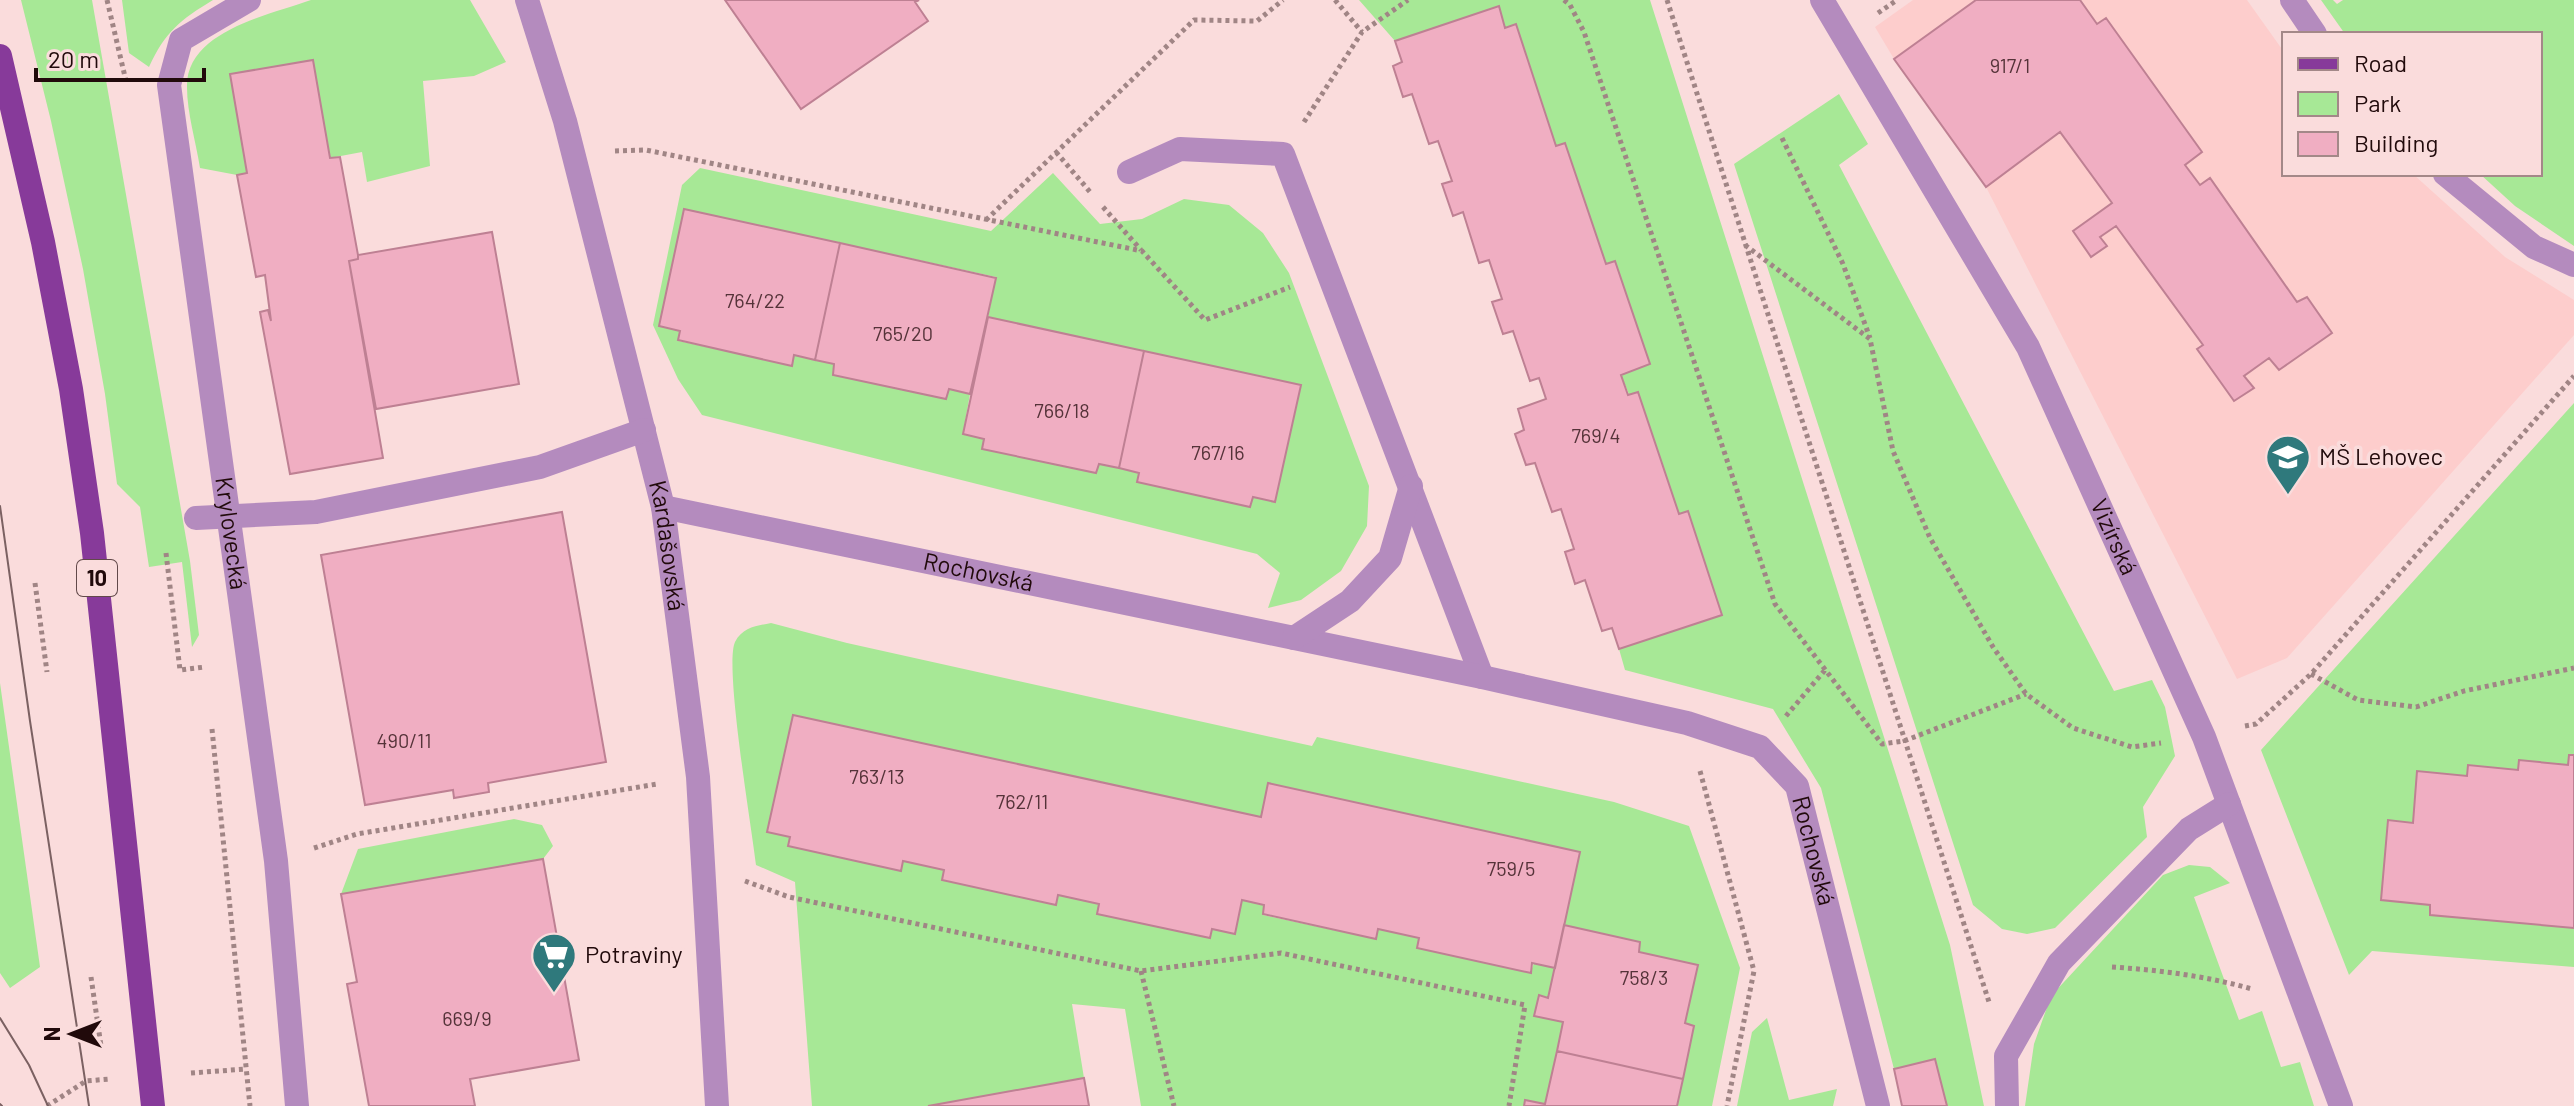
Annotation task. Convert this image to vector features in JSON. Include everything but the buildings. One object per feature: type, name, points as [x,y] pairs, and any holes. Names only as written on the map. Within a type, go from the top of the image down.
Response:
[{"type":"main road","name":"10","points":[[0,56],[43,242],[71,389],[94,549],[153,1106]]},
{"type":"street","name":"Krylovecká","points":[[249,0],[181,40],[169,85],[276,861],[297,1106]]},
{"type":"street","name":"Kardašovská","points":[[527,0],[573,152],[663,507],[698,777],[717,1106]]},
{"type":"street","name":"Vizírská","points":[[1822,0],[2028,347],[2204,737],[2341,1106]]},
{"type":"street","points":[[2292,0],[2314,32]]},
{"type":"street","points":[[1129,172],[1180,149],[1283,154],[1482,677]]},
{"type":"street","points":[[2447,176],[2534,247],[2574,265]]},
{"type":"street","points":[[196,518],[316,512],[525,470],[644,430]]},
{"type":"street","points":[[1294,638],[1350,601],[1390,558],[1411,486]]},
{"type":"street","name":"Rochovská","points":[[663,507],[1482,677],[1687,723],[1760,747],[1797,786],[1878,1106]]},
{"type":"street","points":[[2007,1106],[2006,1056],[2059,963],[2189,829],[2229,804]]},
{"type":"path","points":[[986,220],[1194,20],[1257,21],[1283,0]]},
{"type":"path","points":[[1335,0],[1362,32]]},
{"type":"path","points":[[1283,154],[1362,32],[1408,0]]},
{"type":"path","points":[[1564,0],[1584,32],[1775,604],[1882,744],[1904,741],[2026,694]]},
{"type":"path","points":[[1667,0],[2006,1056]]},
{"type":"path","points":[[1782,138],[1843,264],[1870,339],[1893,451],[1930,538],[1993,647],[2026,694],[2073,728],[2132,747],[2204,737],[2256,724],[2311,674],[2574,376]]},
{"type":"path","points":[[573,152],[646,150],[1142,251],[1205,320],[1329,273]]},
{"type":"path","points":[[1745,245],[1870,339]]},
{"type":"path","points":[[166,553],[180,670],[205,667]]},
{"type":"path","points":[[35,583],[47,672]]},
{"type":"path","points":[[207,682],[205,667],[213,656]]},
{"type":"path","points":[[2311,674],[2358,700],[2416,707],[2464,691],[2574,668]]},
{"type":"path","points":[[1760,747],[1825,670]]},
{"type":"path","points":[[1687,723],[1754,971],[1727,1106]]},
{"type":"path","points":[[212,728],[250,1106]]},
{"type":"path","points":[[227,867],[276,861],[357,834],[698,777]]},
{"type":"path","points":[[702,865],[789,897],[1141,971],[1281,953],[1525,1005],[1509,1106]]},
{"type":"path","points":[[2059,963],[2152,969],[2227,982],[2274,996],[2299,995]]},
{"type":"path","points":[[1141,971],[1174,1106]]},
{"type":"path","points":[[91,977],[102,1050]]},
{"type":"path","points":[[47,1106],[86,1081],[106,1079],[104,1064]]},
{"type":"shaded area","name":"MŠ Lehovec","points":[[1913,0],[2247,0],[2282,49],[2282,176],[2415,176],[2505,257],[2574,300],[2574,335],[2287,658],[2237,679],[1986,187],[1894,59],[1875,27]]},
{"type":"green space","points":[[21,0],[92,0],[190,561],[199,635],[192,647],[182,562],[149,567],[140,507],[117,484],[83,269]]},
{"type":"green space","points":[[122,0],[213,0],[175,28],[149,67],[129,53]]},
{"type":"green space","points":[[311,0],[470,0],[506,62],[474,76],[423,81],[430,166],[367,182],[362,152],[330,158],[313,60],[230,74],[247,173],[237,175],[200,168],[187,87],[190,68],[200,52],[233,28]]},
{"type":"green space","points":[[1359,0],[1650,0],[1950,945],[1984,1106],[1947,1106],[1935,1059],[1894,1069],[1821,788],[1773,709],[1625,670],[1619,649],[1722,614],[1688,511],[1679,514],[1621,375],[1650,364],[1615,262],[1606,264],[1565,143],[1556,146],[1505,28],[1499,7],[1395,41]]},
{"type":"green space","points":[[2321,0],[2333,0],[2337,4],[2343,0],[2574,0],[2574,246],[2515,206],[2482,176],[2542,176],[2542,32],[2344,32]]},
{"type":"green space","points":[[1839,94],[1868,144],[1839,165],[2114,691],[2152,680],[2165,707],[2175,756],[2143,807],[2147,837],[2055,928],[2027,934],[2002,929],[1973,905],[1734,164]]},
{"type":"green space","points":[[700,168],[991,231],[1053,173],[1100,224],[1142,219],[1184,199],[1229,205],[1263,233],[1289,273],[1369,486],[1367,526],[1341,571],[1301,600],[1268,608],[1280,573],[1257,554],[702,415],[678,379],[653,325],[682,185]],"holes":[[[684,209],[996,277],[988,317],[1275,502],[1253,497],[1250,507],[1137,482],[1139,473],[1099,464],[1095,473],[983,449],[984,439],[963,433],[970,394],[949,389],[946,399],[833,375],[834,364],[794,355],[791,365],[679,341],[680,331],[659,326]]]},
{"type":"green space","points":[[2574,403],[2574,755],[2569,755],[2568,765],[2519,760],[2518,770],[2468,765],[2467,776],[2417,772],[2413,823],[2388,821],[2381,899],[2430,905],[2430,915],[2574,928],[2574,967],[2372,951],[2349,975],[2261,750]]},
{"type":"green space","points":[[771,623],[847,643],[1312,746],[1317,737],[1614,802],[1689,826],[1740,968],[1712,1106],[1677,1106],[1694,1026],[1685,1023],[1698,965],[1639,952],[1640,942],[1565,925],[1548,998],[1539,996],[1563,1022],[1545,1104],[1525,1100],[1524,1106],[1141,1106],[1125,1009],[1072,1004],[1084,1078],[928,1106],[812,1106],[795,882],[756,865],[733,682],[733,657],[738,637],[755,626]],"holes":[[[793,715],[1261,817],[1269,783],[1580,852],[1530,973],[1418,948],[1419,938],[1378,929],[1376,939],[1263,915],[1264,905],[1242,900],[1235,933],[1212,929],[1210,938],[1097,914],[1099,904],[1058,895],[1055,905],[943,880],[944,870],[903,861],[901,871],[789,846],[790,837],[768,831]]]},
{"type":"green space","points":[[0,683],[40,967],[10,988],[0,973]]},
{"type":"green space","points":[[514,819],[542,825],[553,846],[543,859],[341,894],[358,849]]},
{"type":"green space","points":[[2189,865],[2210,867],[2230,883],[2194,897],[2239,1020],[2262,1011],[2281,1067],[2300,1062],[2314,1106],[2025,1106],[2034,1044],[2051,996],[2163,875]]},
{"type":"green space","points":[[1767,1018],[1789,1100],[1837,1089],[1833,1106],[1737,1106],[1752,1032]]},
{"type":"tram line","points":[[0,506],[89,1106]]},
{"type":"tram line","points":[[0,1018],[29,1065],[48,1106]]},
{"type":"place","name":"MŠ Lehovec","points":[[2288,496]]},
{"type":"place","name":"Potraviny","points":[[554,994]]}]
